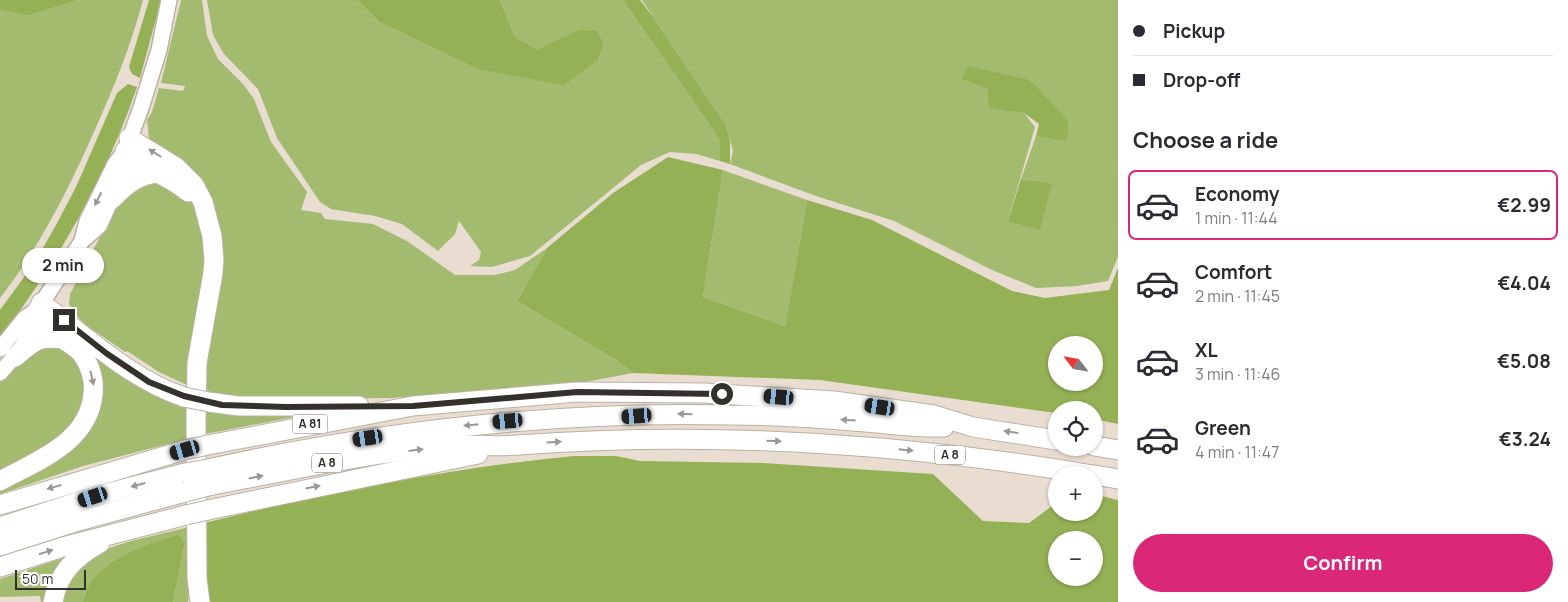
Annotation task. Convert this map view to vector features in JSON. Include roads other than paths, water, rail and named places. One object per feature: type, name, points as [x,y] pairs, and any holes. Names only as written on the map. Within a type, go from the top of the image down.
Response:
[{"type":"highway","points":[[127,145],[139,164],[180,185],[206,215]]},
{"type":"highway","points":[[127,145],[183,172],[199,191],[212,236],[214,260],[197,363],[197,578],[200,602]]},
{"type":"highway","points":[[112,199],[136,178],[158,173]]},
{"type":"highway","points":[[0,481],[59,448],[72,438],[85,422],[93,402],[94,388],[87,361],[65,339],[45,326],[39,306]]},
{"type":"highway","points":[[39,306],[149,382],[184,396],[238,406],[413,406]]},
{"type":"highway","points":[[8,353],[36,340],[51,337],[65,339]]},
{"type":"highway","name":"A 81","points":[[0,505],[185,450],[208,445],[413,406],[577,392],[704,393],[861,404],[934,416],[973,427]]},
{"type":"highway","name":"A 8","points":[[208,478],[267,456],[420,431],[495,422],[572,417],[730,414],[827,419],[931,428],[973,427],[1048,439]]},
{"type":"highway","name":"A 8","points":[[0,527],[93,497],[208,478],[448,446],[516,446],[554,442],[646,439],[805,442],[944,454],[1048,469]]},
{"type":"highway","points":[[0,567],[119,532],[186,515],[516,446]]},
{"type":"highway","points":[[1103,448],[1118,450]]},
{"type":"highway","name":"A 8","points":[[1103,476],[1118,479]]},
{"type":"highway","name":"A 8","points":[[0,546],[185,483]]},
{"type":"highway","points":[[53,602],[60,579],[71,563],[80,554],[119,532]]},
{"type":"highway","points":[[193,602],[197,578]]},
{"type":"main road","points":[[82,241],[87,221],[115,164],[127,145],[141,108],[153,70],[169,4]]},
{"type":"main road","points":[[0,374],[8,353],[37,320],[39,306],[82,241],[99,226],[127,166],[127,145]]}]
